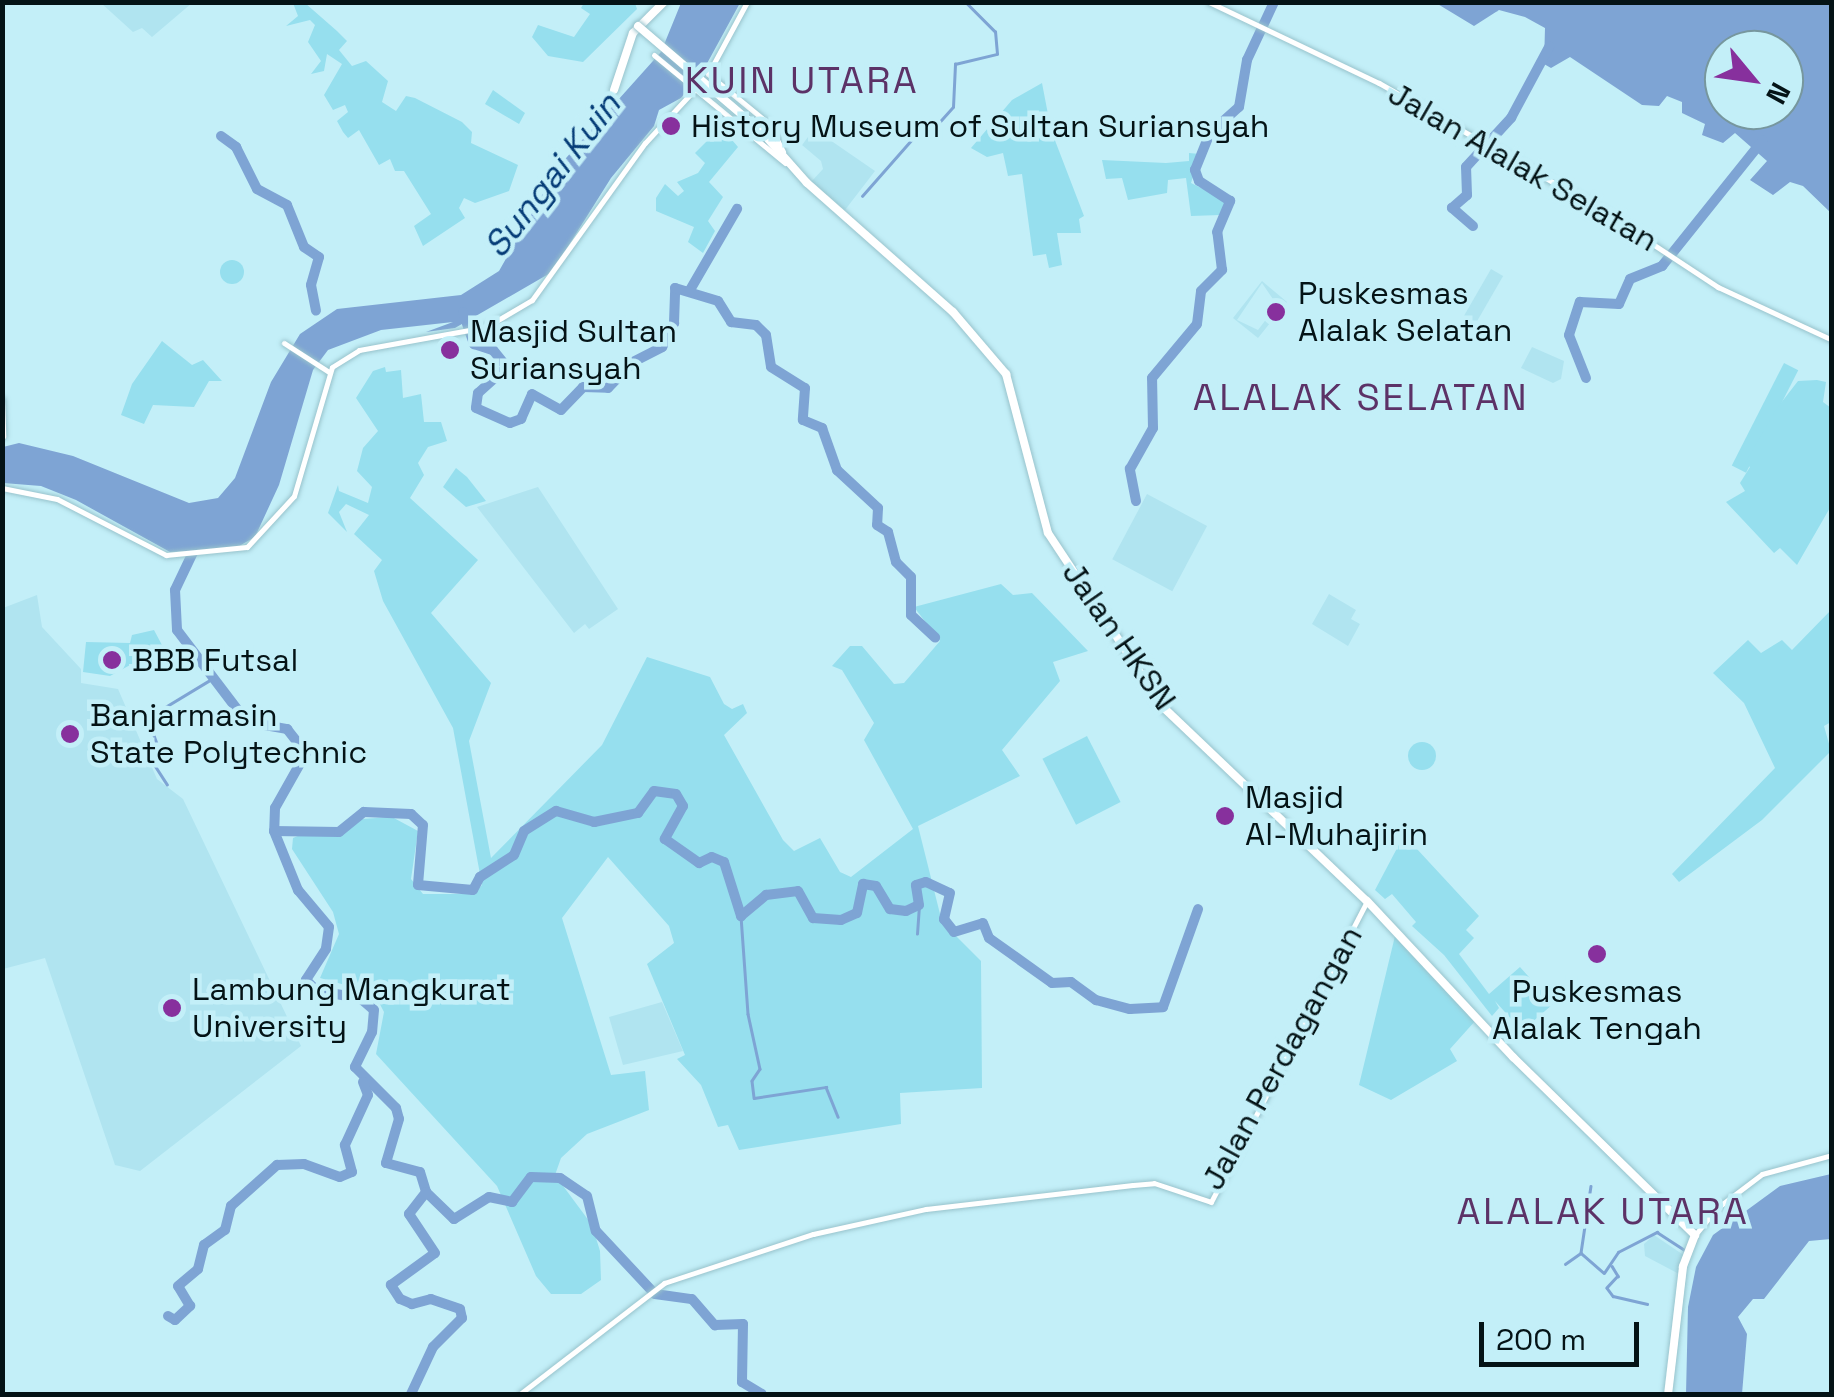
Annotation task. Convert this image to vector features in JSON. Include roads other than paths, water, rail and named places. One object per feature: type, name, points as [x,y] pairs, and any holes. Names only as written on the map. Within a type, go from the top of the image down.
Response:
[{"type":"main road","points":[[614,90],[638,26],[664,2]]},
{"type":"main road","points":[[638,26],[761,131],[791,168]]},
{"type":"main road","name":"Jalan HKSN","points":[[791,168],[910,272],[990,354],[1012,390],[1028,477],[1048,533],[1156,698],[1366,900],[1513,1057],[1696,1235]]},
{"type":"main road","points":[[1668,1394],[1687,1252],[1696,1235]]},
{"type":"street","points":[[748,2],[708,74],[768,124],[784,156]]},
{"type":"street","name":"Jalan Alalak Selatan","points":[[1209,2],[1379,83],[1670,252],[1719,287],[1832,340]]},
{"type":"street","name":"Jalan HKSN","points":[[656,55],[791,168]]},
{"type":"street","points":[[2,488],[58,499],[176,556],[228,552],[264,534],[294,496],[327,371],[359,350],[478,328],[541,293],[616,181],[695,87]]},
{"type":"street","points":[[286,345],[327,371]]},
{"type":"street","points":[[2,399],[3,436]]},
{"type":"street","name":"Jalan Perdagangan","points":[[520,1394],[647,1294],[736,1256],[926,1209],[1154,1183],[1211,1202],[1366,900]]},
{"type":"street","points":[[1696,1235],[1717,1208],[1762,1174],[1832,1155]]},
{"type":"waterway","points":[[862,196],[914,137],[926,137],[953,107],[955,64],[997,54],[995,32],[965,2]]},
{"type":"waterway","points":[[1136,501],[1130,469],[1153,428],[1152,378],[1197,324],[1201,291],[1222,270],[1217,232],[1230,201],[1199,181],[1195,170],[1210,133],[1239,107],[1247,60],[1274,2]]},
{"type":"waterway","points":[[1473,226],[1452,208],[1467,195],[1466,167],[1511,118],[1549,47]]},
{"type":"waterway","points":[[221,136],[236,147],[257,189],[287,205],[304,247],[319,257],[311,285],[316,311]]},
{"type":"waterway","points":[[1586,378],[1569,335],[1580,302],[1619,304],[1630,279],[1662,266],[1763,140]]},
{"type":"waterway","points":[[690,290],[737,209]]},
{"type":"waterway","points":[[463,312],[474,344],[493,350],[507,367],[478,393],[476,408],[510,423],[521,419],[532,394],[561,410],[583,387],[608,388],[633,362],[662,347],[674,323],[675,288],[718,301],[731,322],[756,325],[766,335],[771,367],[805,388],[803,420],[822,428],[837,470],[878,508],[877,525],[888,532],[896,562],[911,577],[911,615],[935,637]]},
{"type":"waterway","points":[[196,546],[175,590],[177,630],[237,709],[253,723],[287,729],[306,753],[275,808],[274,831],[298,890],[329,927],[326,949],[306,980],[317,991],[360,998],[374,1010],[372,1032],[355,1067],[396,1108],[399,1119],[386,1163],[420,1172],[426,1192],[454,1219],[489,1197],[512,1202],[531,1177],[560,1178],[587,1196],[596,1231],[655,1294],[692,1299],[715,1325],[743,1324],[742,1382],[762,1394]]},
{"type":"waterway","points":[[167,785],[152,762],[157,745],[147,718],[215,677]]},
{"type":"waterway","points":[[274,831],[339,832],[364,812],[411,814],[423,825],[418,885],[473,890],[480,877],[514,855],[524,831],[556,811],[594,822],[638,813],[654,791],[676,794],[683,806],[665,839],[699,863],[712,857],[724,862],[741,916],[766,895],[798,891],[813,918],[841,920],[857,913],[863,884],[876,886],[890,909],[906,911],[919,905],[916,885],[926,882],[950,893],[944,919],[954,932],[983,923],[989,938],[1052,983],[1071,982],[1096,1000],[1130,1009],[1163,1007],[1198,909]]},
{"type":"waterway","points":[[917,934],[919,905]]},
{"type":"waterway","points":[[741,916],[748,1014],[760,1069],[752,1081],[754,1098],[826,1087],[838,1117]]},
{"type":"waterway","points":[[168,1316],[175,1320],[190,1306],[178,1286],[198,1269],[204,1245],[225,1230],[231,1206],[277,1165],[304,1164],[340,1177],[352,1172],[345,1145],[368,1095],[363,1082]]},
{"type":"waterway","points":[[1591,1186],[1581,1253],[1604,1273],[1618,1252],[1657,1232],[1685,1250]]},
{"type":"waterway","points":[[411,1394],[433,1347],[462,1318],[460,1309],[431,1299],[412,1304],[400,1299],[391,1285],[435,1253],[409,1214],[426,1192]]},
{"type":"waterway","points":[[1565,1264],[1581,1253]]},
{"type":"waterway","points":[[1612,1266],[1618,1276],[1607,1288],[1613,1296],[1647,1304]]},
{"type":"place","name":"History Museum of Sultan Suriansyah","points":[[671,126]]},
{"type":"place","name":"Puskesmas Alalak Selatan","points":[[1276,312]]},
{"type":"place","name":"Masjid Sultan Suriansyah","points":[[450,350]]},
{"type":"place","name":"BBB Futsal","points":[[112,660]]},
{"type":"place","name":"Banjarmasin State Polytechnic","points":[[70,734]]},
{"type":"place","name":"Masjid Al-Muhajirin","points":[[1225,816]]},
{"type":"place","name":"Puskesmas Alalak Tengah","points":[[1597,954]]},
{"type":"place","name":"Lambung Mangkurat University","points":[[172,1008]]},
{"type":"district","name":"KUIN UTARA","points":[[802,81]]},
{"type":"district","name":"ALALAK SELATAN","points":[[1361,398]]},
{"type":"district","name":"ALALAK UTARA","points":[[1603,1212]]},
{"type":"water label","name":"Sungai Kuin","points":[[552,175]]}]
